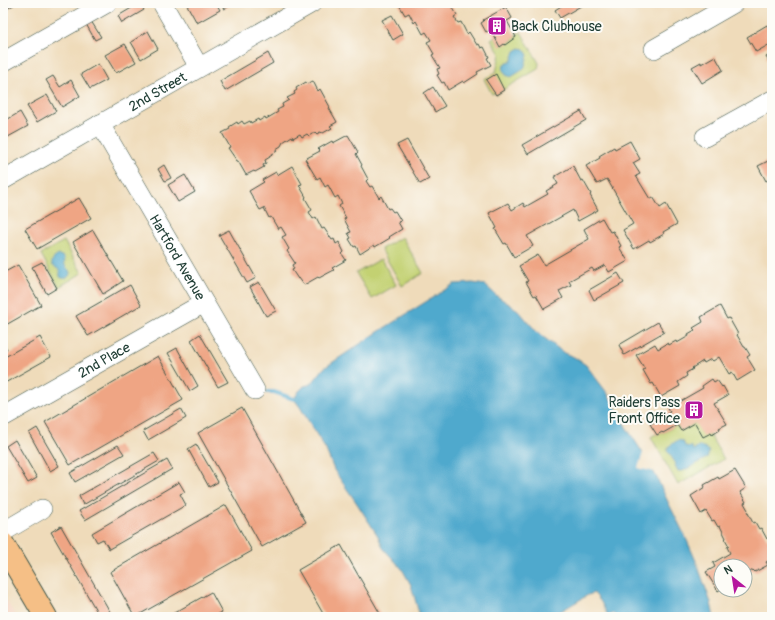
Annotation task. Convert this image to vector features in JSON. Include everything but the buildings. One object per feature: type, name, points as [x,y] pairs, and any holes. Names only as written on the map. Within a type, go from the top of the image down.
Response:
[{"type":"main road","points":[[3,544],[46,617]]},
{"type":"street","points":[[3,62],[106,3]]},
{"type":"street","points":[[162,3],[199,68]]},
{"type":"street","name":"2nd Street","points":[[3,180],[312,3]]},
{"type":"street","points":[[654,49],[734,3]]},
{"type":"street","points":[[705,137],[772,100]]},
{"type":"street","name":"Hartford Avenue","points":[[100,124],[255,390]]},
{"type":"street","name":"2nd Place","points":[[3,417],[176,328],[204,303]]},
{"type":"street","points":[[3,532],[42,509]]},
{"type":"shaded area","points":[[3,594],[16,617],[3,617]]},
{"type":"green space","points":[[521,32],[539,63],[538,69],[496,95],[495,93],[492,94],[484,79],[496,72],[500,54],[491,39],[494,37],[500,46],[512,41],[516,37],[515,35]]},
{"type":"green space","points":[[402,237],[423,273],[402,286],[381,249]]},
{"type":"green space","points":[[64,241],[82,273],[59,287],[41,254]]},
{"type":"green space","points":[[381,259],[396,285],[372,299],[356,273]]},
{"type":"green space","points":[[695,423],[709,434],[724,459],[678,485],[651,437],[662,432],[663,433],[677,425],[681,431]]},
{"type":"water","points":[[520,48],[524,49],[528,55],[524,69],[511,77],[506,75],[503,70],[504,65],[512,60],[515,51]]},
{"type":"water","points":[[59,255],[64,257],[65,265],[70,272],[67,278],[60,277],[59,270],[52,264],[53,259]]},
{"type":"water","points":[[473,283],[485,285],[497,296],[518,310],[537,332],[564,353],[574,357],[586,365],[608,394],[656,476],[685,536],[696,561],[711,603],[714,617],[616,617],[613,613],[608,616],[601,602],[594,593],[551,617],[420,617],[411,585],[402,569],[383,548],[378,536],[334,470],[326,450],[294,399],[299,391],[304,386],[312,383],[324,368],[381,330],[454,284]]},
{"type":"water","points":[[678,440],[683,441],[685,446],[692,447],[693,450],[700,446],[706,448],[709,452],[707,458],[683,471],[678,471],[675,465],[676,464],[667,450],[669,446]]},
{"type":"pier","points":[[644,450],[656,472],[638,468]]},
{"type":"waterway","points":[[267,392],[274,392],[294,399]]},
{"type":"place","name":"Back Clubhouse","points":[[497,26]]},
{"type":"place","name":"Raiders Pass Front Office","points":[[694,410]]}]
